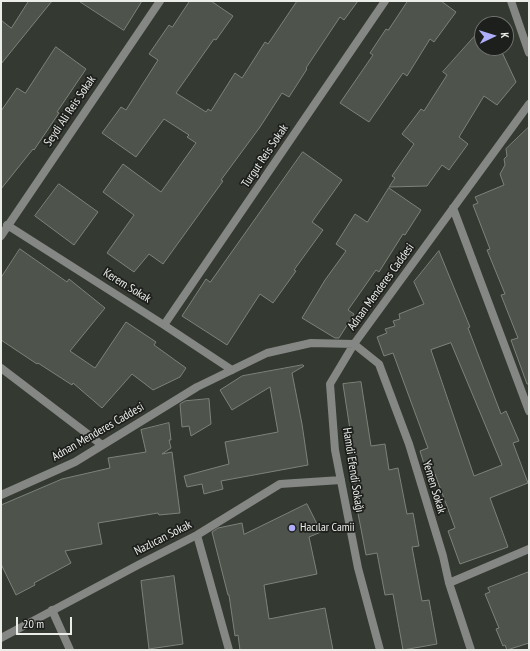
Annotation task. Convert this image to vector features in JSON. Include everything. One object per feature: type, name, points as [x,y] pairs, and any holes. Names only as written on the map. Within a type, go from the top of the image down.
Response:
[{"type":"street","name":"Seydi Ali Reis Sokak","points":[[1,236],[160,1]]},
{"type":"street","name":"Turgut Reis Sokak","points":[[164,324],[385,1]]},
{"type":"street","points":[[511,1],[529,53]]},
{"type":"street","name":"Adnan Menderes Caddesi","points":[[1,495],[75,462],[197,387],[267,353],[311,343],[354,344],[529,104]]},
{"type":"street","points":[[453,208],[529,411]]},
{"type":"street","name":"Kerem Sokak","points":[[8,224],[164,324],[232,370]]},
{"type":"street","name":"Hamdi Efendi Sokağı","points":[[354,344],[330,384],[335,450],[358,568],[380,650]]},
{"type":"street","name":"Yemen Sokak","points":[[354,344],[379,364],[409,444],[443,556],[449,584],[471,650]]},
{"type":"street","points":[[1,368],[102,445]]},
{"type":"street","name":"Nazlıcan Sokak","points":[[1,638],[197,535],[280,484],[341,480]]},
{"type":"street","points":[[197,535],[229,650]]},
{"type":"street","points":[[449,584],[529,549]]},
{"type":"street","points":[[52,610],[70,650]]},
{"type":"building","points":[[29,1],[52,1],[1,64],[1,20],[11,28]]},
{"type":"building","points":[[79,1],[142,1],[124,30]]},
{"type":"building","points":[[190,1],[211,1],[233,16],[216,40],[214,39],[176,93],[206,112],[208,109],[211,111],[235,73],[242,78],[265,42],[268,44],[297,1],[358,1],[344,20],[340,17],[306,68],[307,69],[289,97],[282,93],[260,127],[221,180],[223,181],[163,264],[149,254],[134,272],[107,253],[134,215],[103,192],[123,164],[161,192],[196,143],[187,137],[189,135],[164,119],[136,157],[102,133],[121,107],[126,110],[158,60],[149,54],[169,25],[172,27]]},
{"type":"building","points":[[408,1],[441,1],[456,12],[434,42],[430,39],[407,76],[403,73],[369,122],[340,103],[373,55],[370,53],[386,29],[388,30]]},
{"type":"building","points":[[474,37],[474,56],[504,56],[516,82],[497,105],[484,96],[459,137],[468,144],[449,170],[442,165],[427,186],[389,187],[395,178],[392,176],[414,144],[402,134],[421,109],[424,111],[447,75],[443,72]]},
{"type":"building","points":[[56,47],[86,69],[34,150],[33,149],[1,189],[1,111],[17,88],[25,93]]},
{"type":"building","points":[[529,127],[529,384],[527,384],[511,340],[518,338],[501,295],[505,294],[487,250],[490,249],[473,205],[478,203],[475,197],[504,185],[500,174],[505,165],[504,159],[507,156],[506,149]]},
{"type":"building","points":[[303,152],[342,180],[312,222],[323,230],[294,270],[296,271],[273,303],[260,294],[227,345],[182,316],[206,279],[210,282]]},
{"type":"building","points":[[59,184],[98,212],[74,245],[35,216]]},
{"type":"building","points":[[389,188],[421,210],[405,235],[403,234],[379,272],[376,270],[348,310],[354,314],[339,338],[335,338],[302,318],[325,280],[346,251],[336,244],[355,214],[367,222]]},
{"type":"building","points":[[20,249],[67,282],[69,279],[105,308],[70,351],[95,368],[126,322],[156,342],[154,345],[186,368],[180,377],[153,390],[132,374],[102,408],[73,383],[72,385],[1,340],[1,278]]},
{"type":"building","points":[[439,251],[470,327],[468,328],[501,414],[506,411],[519,441],[513,443],[528,483],[490,498],[508,547],[460,564],[448,531],[455,528],[435,474],[428,477],[420,451],[428,448],[393,353],[384,356],[377,337],[387,333],[385,329],[395,326],[393,321],[400,319],[399,314],[424,304],[414,282]],"holes":[[[451,343],[502,465],[474,476],[431,350]]]},
{"type":"building","points":[[304,366],[292,373],[308,465],[221,481],[223,489],[204,494],[202,484],[187,487],[184,476],[229,464],[225,442],[278,432],[270,387],[232,410],[220,390],[242,376]]},
{"type":"building","points":[[361,382],[371,446],[385,444],[389,470],[398,468],[407,514],[413,513],[419,546],[412,547],[422,601],[429,600],[437,644],[403,650],[393,594],[385,595],[377,553],[366,555],[351,477],[353,476],[349,449],[353,449],[343,384]]},
{"type":"building","points":[[209,399],[211,424],[191,436],[189,426],[182,427],[180,404],[185,401]]},
{"type":"building","points":[[169,423],[171,440],[169,440],[171,448],[162,454],[172,452],[180,513],[159,515],[158,513],[98,523],[102,544],[65,551],[71,563],[34,583],[35,585],[16,595],[1,564],[1,505],[62,479],[110,468],[108,458],[146,452],[141,430]]},
{"type":"building","points":[[307,504],[321,532],[309,537],[317,574],[264,585],[269,619],[325,608],[333,650],[240,650],[238,635],[235,636],[229,595],[212,532],[218,528],[242,523],[244,534]]},
{"type":"building","points":[[529,572],[529,643],[507,650],[505,645],[503,646],[496,629],[499,628],[485,594],[490,592],[488,588]]},
{"type":"building","points":[[174,576],[183,644],[149,649],[141,581]]},
{"type":"place","name":"Hacılar Camii","points":[[292,528]]}]
